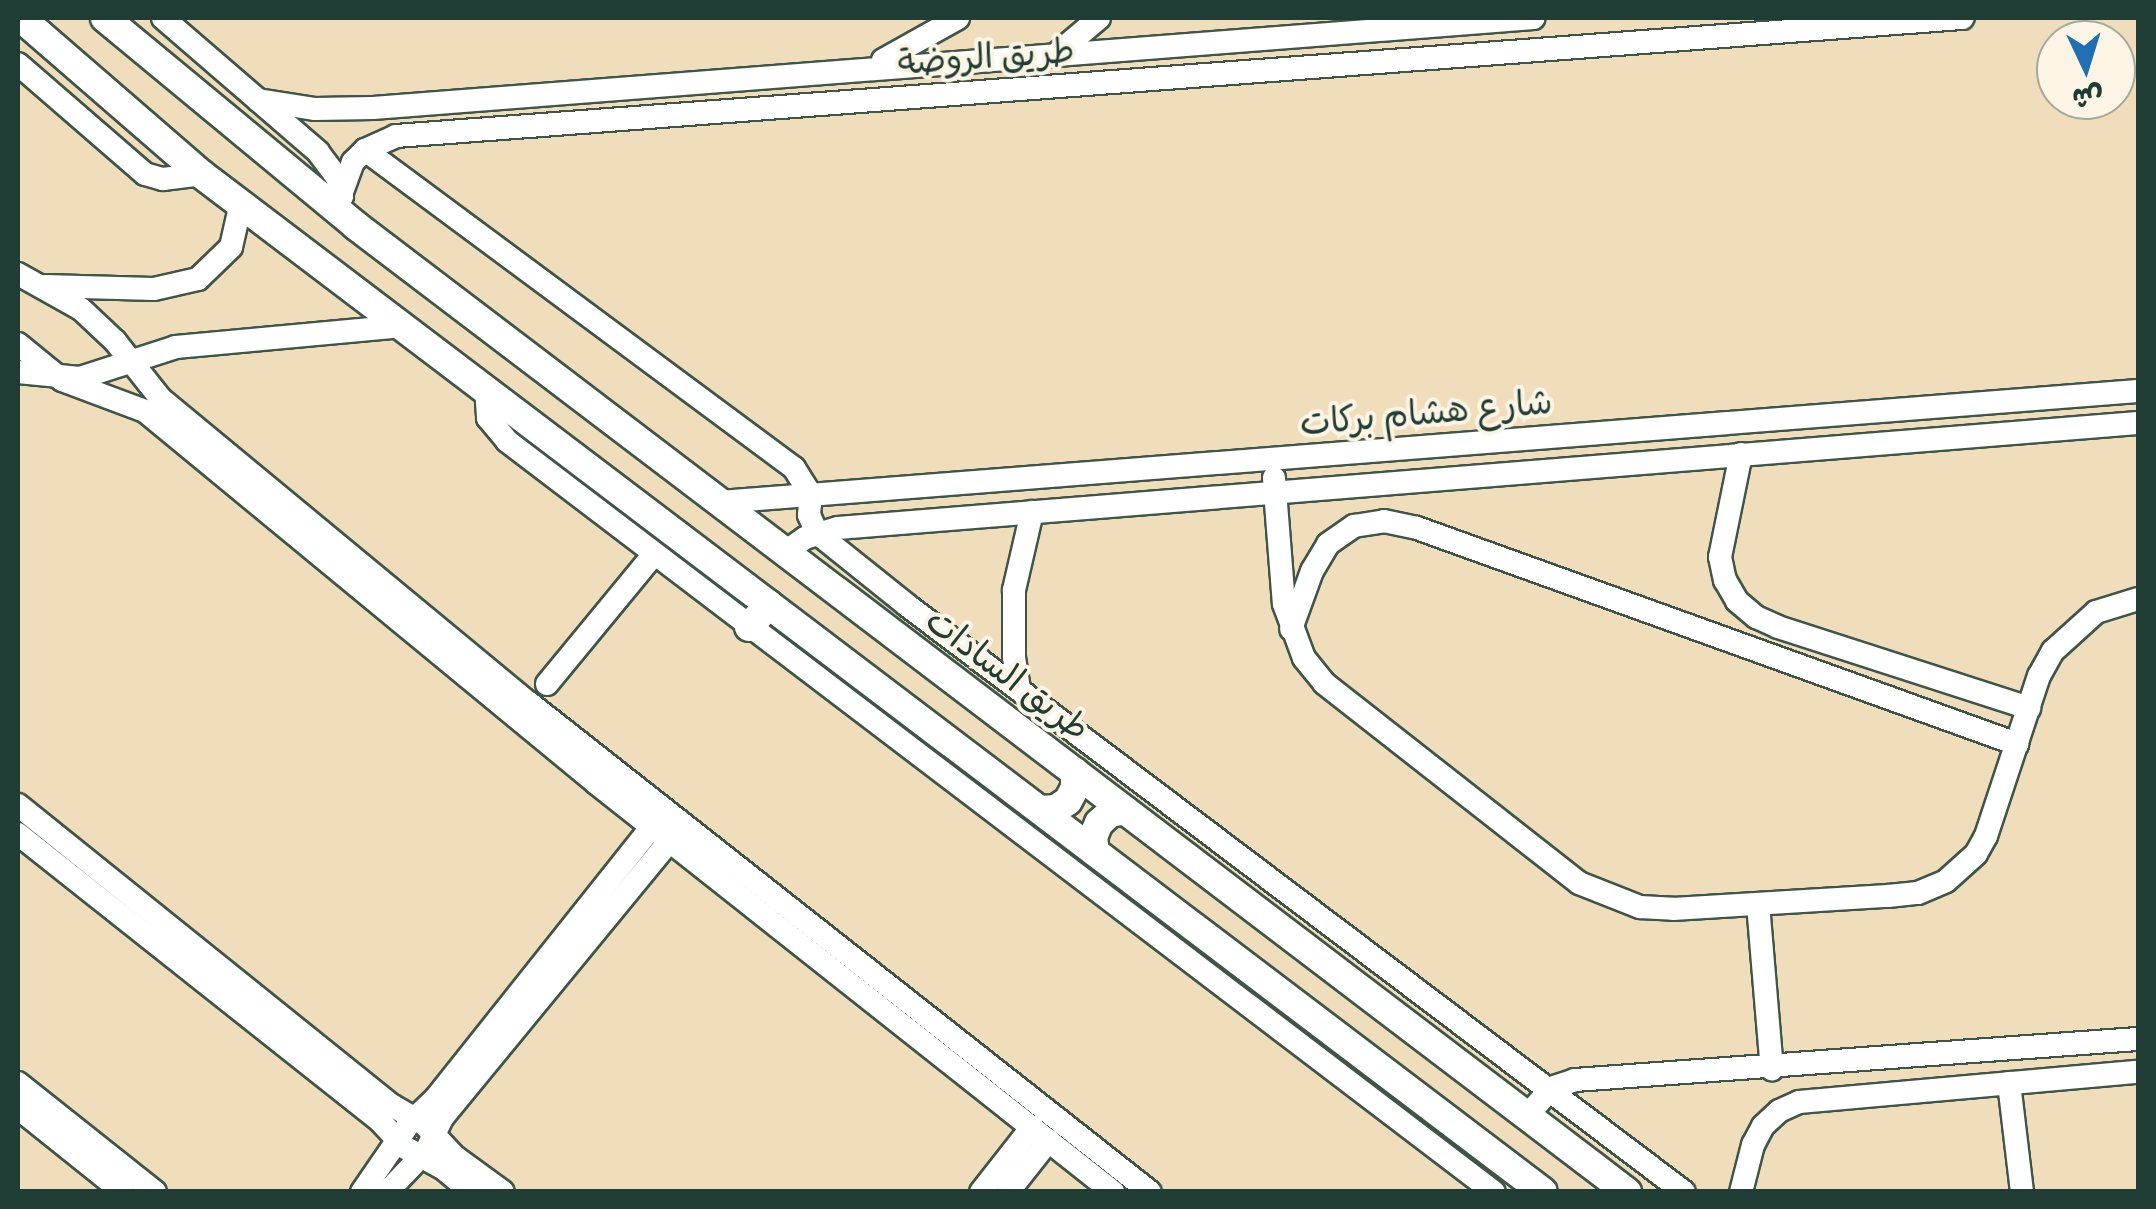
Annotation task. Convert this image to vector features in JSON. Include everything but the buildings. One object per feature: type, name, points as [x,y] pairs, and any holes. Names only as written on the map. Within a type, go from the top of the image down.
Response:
[{"type":"main road","points":[[21,18],[201,174],[1543,1192]]},
{"type":"main road","name":"طريق السادات","points":[[105,18],[720,502],[1628,1192]]},
{"type":"main road","points":[[748,627],[769,604]]},
{"type":"main road","points":[[1040,810],[1056,809],[1068,801],[1075,788],[1075,772]]},
{"type":"main road","points":[[1095,852],[1093,837],[1098,823],[1125,810]]},
{"type":"street","points":[[163,18],[318,152],[342,203]]},
{"type":"street","points":[[180,18],[194,44]]},
{"type":"street","points":[[868,67],[958,18]]},
{"type":"street","points":[[1058,52],[1099,18]]},
{"type":"street","points":[[1316,18],[1342,32]]},
{"type":"street","name":"طريق الروضة","points":[[258,100],[315,108],[373,108],[1534,18]]},
{"type":"street","name":"طريق الروضة","points":[[373,145],[590,120],[1779,24],[1963,18]]},
{"type":"street","points":[[18,64],[145,174],[163,179],[201,174]]},
{"type":"street","points":[[643,85],[646,116]]},
{"type":"street","points":[[588,90],[590,120]]},
{"type":"street","points":[[373,108],[368,130],[373,145],[785,461],[811,495],[809,515],[816,532],[1684,1192]]},
{"type":"street","points":[[342,203],[353,162],[373,145]]},
{"type":"street","points":[[18,285],[154,288],[198,279],[231,247],[242,203]]},
{"type":"street","points":[[18,274],[44,286],[99,324],[162,399],[600,774],[661,833],[721,867]]},
{"type":"street","points":[[18,344],[62,380],[98,375],[130,360],[176,347],[403,326]]},
{"type":"street","points":[[18,372],[62,380],[145,412],[987,1078],[1109,1179]]},
{"type":"street","points":[[486,388],[484,404],[496,431],[748,627],[1494,1192]]},
{"type":"street","name":"شارع هشام بركات","points":[[720,502],[2138,390]]},
{"type":"street","points":[[1855,412],[1858,444]]},
{"type":"street","name":"شارع هشام بركات","points":[[786,552],[816,532],[1275,491],[2138,424]]},
{"type":"street","points":[[1741,454],[1720,557],[1725,580],[1738,602],[1756,617],[1778,627],[2028,708]]},
{"type":"street","points":[[1272,459],[1290,629],[1304,658],[1324,683],[1579,883],[1640,907],[1918,893],[1946,881],[1976,854],[1986,836],[2028,708],[2053,650],[2072,629],[2096,612],[2138,599]]},
{"type":"street","points":[[1020,689],[1012,623],[1014,590],[1032,512]]},
{"type":"street","points":[[1290,629],[1312,571],[1328,544],[1354,526],[1384,521],[1417,528],[2016,744]]},
{"type":"street","points":[[547,684],[654,554]]},
{"type":"street","points":[[1857,687],[1867,656]]},
{"type":"street","points":[[18,805],[502,1192]]},
{"type":"street","points":[[362,1192],[414,1118],[436,1098],[661,833]]},
{"type":"street","points":[[387,1192],[420,1158],[448,1111],[661,833]]},
{"type":"street","points":[[18,834],[380,1121],[398,1141],[420,1158],[444,1169],[471,1192]]},
{"type":"street","points":[[1758,904],[1772,1069]]},
{"type":"street","points":[[2104,1042],[2138,1018]]},
{"type":"street","points":[[1528,1116],[1551,1088],[1587,1078],[1772,1069],[2138,1039]]},
{"type":"street","points":[[2104,1042],[2108,1074]]},
{"type":"street","points":[[1796,1067],[1799,1102]]},
{"type":"street","points":[[1741,1192],[1763,1126],[1799,1102],[2138,1072]]},
{"type":"street","points":[[987,1078],[1040,1134],[1109,1179],[1150,1192]]},
{"type":"street","points":[[18,1083],[156,1192]]},
{"type":"street","points":[[2009,1083],[2022,1192]]},
{"type":"street","points":[[18,1108],[123,1192]]},
{"type":"street","points":[[981,1192],[1040,1134]]},
{"type":"street","points":[[1008,1192],[1040,1134]]}]
